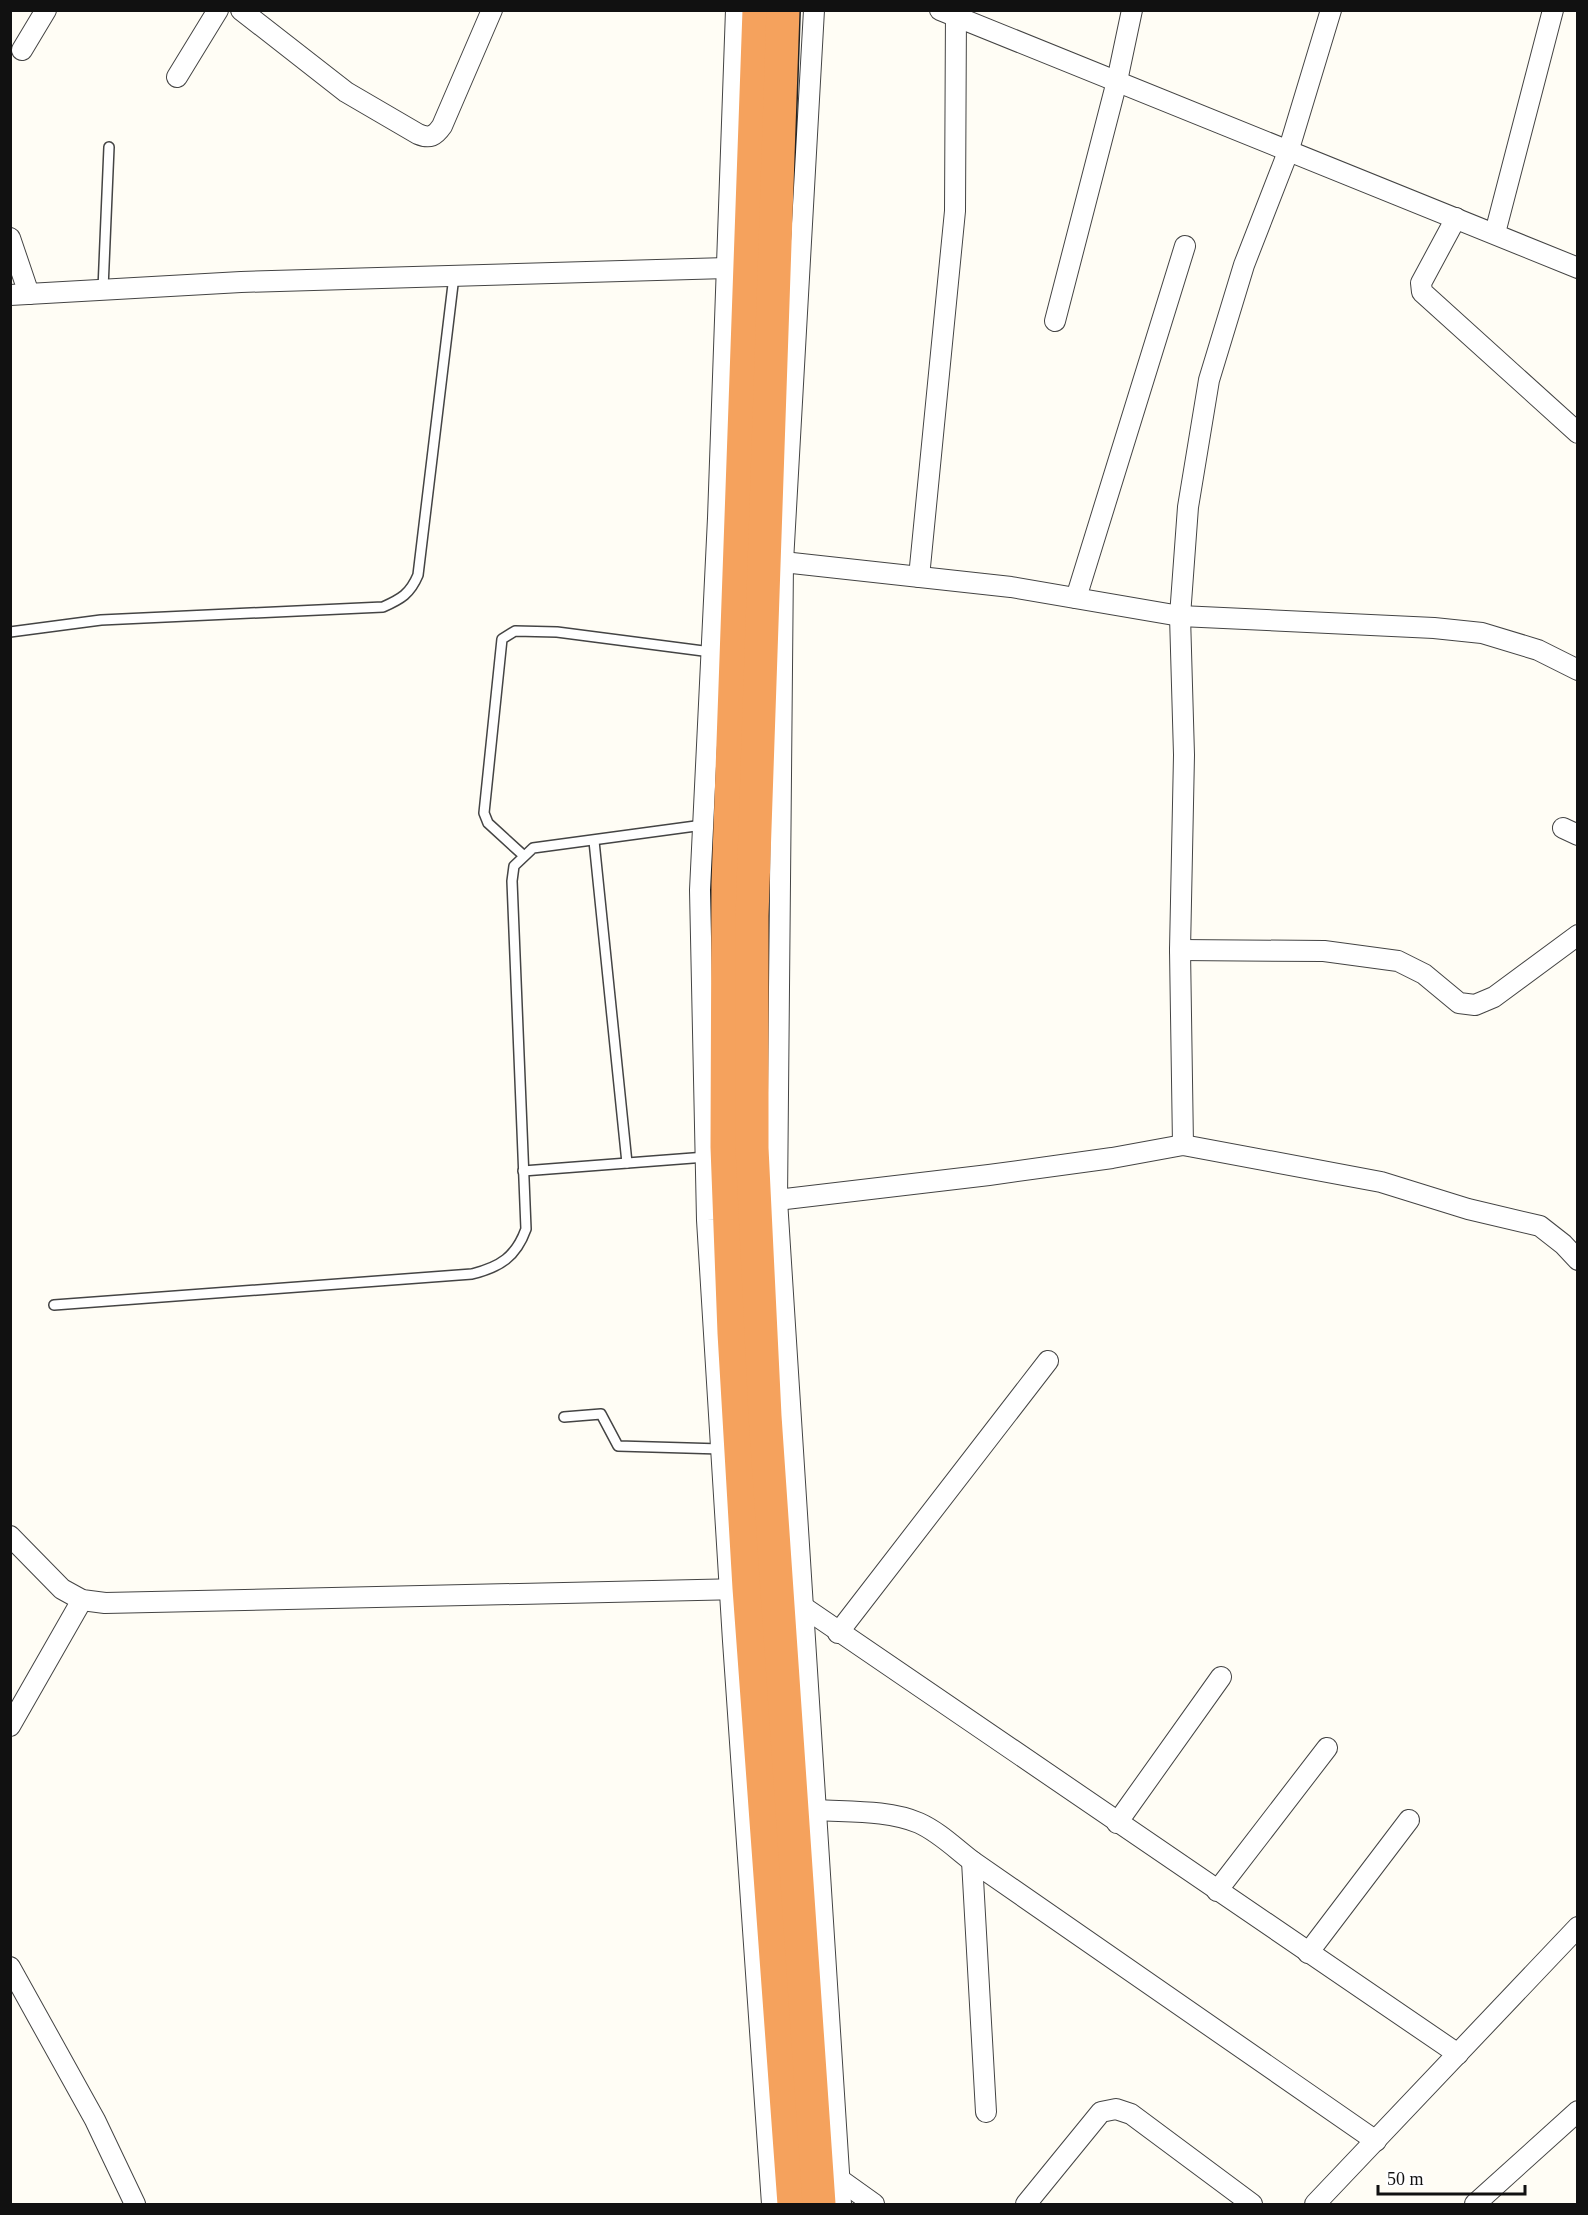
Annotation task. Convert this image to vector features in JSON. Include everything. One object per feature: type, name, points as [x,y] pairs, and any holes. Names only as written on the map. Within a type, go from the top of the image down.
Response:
[{"type":"highway","points":[[759,10],[728,896],[727,1147],[734,1333],[794,2205]]},
{"type":"highway","points":[[783,10],[752,916],[754,1213],[752,1588],[819,2205]]},
{"type":"street","points":[[22,50],[46,10]]},
{"type":"street","points":[[177,77],[218,10]]},
{"type":"street","points":[[241,10],[346,92],[418,134],[430,137],[437,134],[442,126],[492,10]]},
{"type":"street","points":[[736,10],[700,890],[706,1157],[721,1449],[752,1588],[772,2205]]},
{"type":"street","points":[[814,10],[783,562],[777,1200],[805,1608],[841,2205]]},
{"type":"street","points":[[1055,321],[1117,81],[1132,10]]},
{"type":"street","points":[[1183,1145],[1180,950],[1184,755],[1180,616],[1188,507],[1209,380],[1244,265],[1288,152],[1331,10]]},
{"type":"street","points":[[1495,233],[1553,10]]},
{"type":"street","points":[[919,577],[955,211],[951,12],[1288,152],[1578,268]]},
{"type":"street","points":[[1456,218],[1422,283],[1422,292],[1578,433]]},
{"type":"street","points":[[10,238],[20,295],[103,289],[727,268]]},
{"type":"street","points":[[1076,598],[1185,246]]},
{"type":"street","points":[[783,562],[1011,587],[1180,616],[1434,628],[1482,633],[1538,650],[1578,670]]},
{"type":"street","points":[[1180,950],[1324,951],[1398,961],[1424,974],[1459,1003],[1475,1005],[1494,997],[1578,936]]},
{"type":"street","points":[[777,1200],[1012,1172],[1183,1145],[1381,1182],[1468,1209],[1540,1226],[1563,1244],[1578,1260]]},
{"type":"street","points":[[838,1633],[1048,1361]]},
{"type":"street","points":[[10,1536],[62,1589],[82,1600],[105,1603],[752,1588],[805,1608],[838,1633],[1458,2054]]},
{"type":"street","points":[[10,1726],[82,1600]]},
{"type":"street","points":[[1117,1822],[1221,1677]]},
{"type":"street","points":[[1217,1891],[1327,1748]]},
{"type":"street","points":[[817,1810],[895,1816],[917,1822],[936,1833],[972,1861],[1376,2141]]},
{"type":"street","points":[[1308,1953],[1409,1820]]},
{"type":"street","points":[[972,1861],[986,2112]]},
{"type":"street","points":[[1315,2205],[1458,2054],[1574,1939]]},
{"type":"street","points":[[10,1967],[95,2120],[135,2205]]},
{"type":"street","points":[[1026,2205],[1101,2112],[1116,2109],[1131,2114],[1252,2205]]},
{"type":"street","points":[[1482,2202],[1578,2111]]},
{"type":"street","points":[[839,2179],[874,2205]]},
{"type":"lane","points":[[103,289],[109,147]]},
{"type":"lane","points":[[10,632],[101,620],[383,607],[402,598],[411,590],[417,576],[454,276]]},
{"type":"lane","points":[[523,855],[488,823],[484,813],[502,639],[515,631],[557,632],[711,652]]},
{"type":"lane","points":[[54,1305],[472,1274],[494,1269],[506,1261],[521,1244],[526,1229],[512,881],[514,866],[533,848],[703,825]]},
{"type":"lane","points":[[594,841],[627,1163]]},
{"type":"lane","points":[[522,1171],[706,1157]]},
{"type":"lane","points":[[564,1417],[601,1414],[618,1446],[721,1449]]}]
